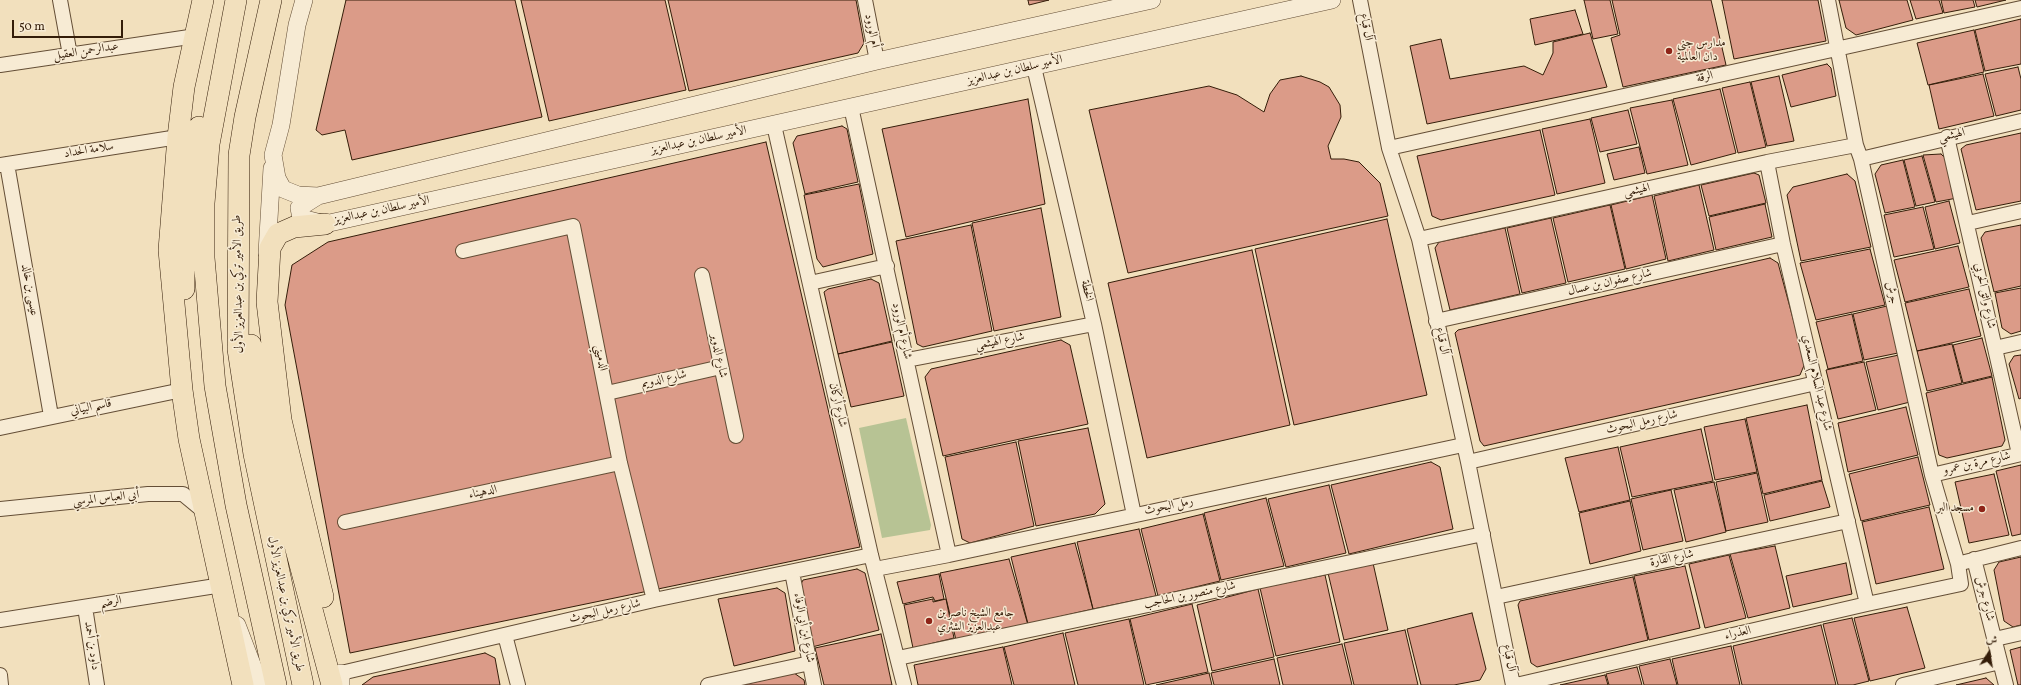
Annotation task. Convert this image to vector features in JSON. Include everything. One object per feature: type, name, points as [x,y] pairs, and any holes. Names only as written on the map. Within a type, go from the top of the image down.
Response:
[{"type":"main road","points":[[203,0],[184,87],[168,250],[182,390],[189,439],[243,685]]},
{"type":"main road","points":[[206,514],[191,402],[184,289],[184,240],[190,172],[204,97],[236,0]]},
{"type":"main road","points":[[236,0],[209,144],[204,203],[204,258],[215,386],[236,505],[276,685]]},
{"type":"main road","name":"طريق الأمير تركي بن عبدالعزيز الأول","points":[[271,0],[245,117],[238,174],[238,349],[254,454],[303,685]]},
{"type":"main road","points":[[238,174],[248,327],[275,470],[340,682]]},
{"type":"main road","points":[[325,224],[294,227],[278,234],[270,248],[267,302],[281,420],[340,682]]},
{"type":"street","points":[[60,0],[70,55]]},
{"type":"street","points":[[267,302],[267,238],[273,155],[281,125],[297,25],[304,0]]},
{"type":"street","name":"أم الورود","points":[[865,0],[877,61]]},
{"type":"street","name":"الأمير سلطان بن عبدالعزيز","points":[[1152,0],[877,61],[318,196],[299,208],[301,218],[325,224],[1332,0]]},
{"type":"street","name":"آل قباع","points":[[1360,0],[1389,148],[1419,239],[1468,462],[1514,685]]},
{"type":"street","name":"جرش","points":[[1828,0],[1856,145],[1861,159],[1932,474],[1958,564],[1961,584]]},
{"type":"street","name":"الرقة","points":[[1389,148],[2021,8]]},
{"type":"street","name":"عبدالرحمن العقيل","points":[[0,66],[196,36]]},
{"type":"street","name":"الخطة","points":[[1034,67],[1094,324],[1134,515]]},
{"type":"street","name":"شارع أم الورود","points":[[851,108],[887,266],[949,555]]},
{"type":"street","name":"الهيثمي","points":[[1861,159],[1947,137],[2021,121]]},
{"type":"street","name":"شارع أركان","points":[[774,125],[871,555],[904,685]]},
{"type":"street","name":"سلامة الحداد","points":[[3,165],[178,137]]},
{"type":"street","name":"شارع واثق الحربي","points":[[1947,137],[2020,454]]},
{"type":"street","name":"الهيثمي","points":[[1419,239],[1767,162],[1856,145]]},
{"type":"street","points":[[273,155],[277,178],[283,189],[298,195],[318,196]]},
{"type":"street","name":"شارع عبد السلام السعدي","points":[[1767,162],[1783,244],[1867,604]]},
{"type":"street","name":"عيسى بن خالد","points":[[3,165],[51,416]]},
{"type":"street","points":[[1968,223],[2021,211]]},
{"type":"street","name":"الدميني","points":[[463,251],[573,226],[620,463],[654,600]]},
{"type":"street","name":"شارع صفوان بن عسال","points":[[1436,321],[1783,244]]},
{"type":"street","points":[[810,283],[887,266]]},
{"type":"street","name":"شارع الدوير","points":[[702,275],[736,436]]},
{"type":"street","name":"شارع الهيثمي","points":[[907,360],[1094,324]]},
{"type":"street","points":[[1995,348],[2021,342]]},
{"type":"street","name":"شارع الدويم","points":[[607,392],[721,367]]},
{"type":"street","name":"شارع رمل البحوث","points":[[1468,462],[1816,384]]},
{"type":"street","name":"قاسم البياني","points":[[0,428],[51,416],[182,390]]},
{"type":"street","name":"رمل البحوث","points":[[875,569],[949,555],[1464,445]]},
{"type":"street","name":"شارع مرة بن عمرو","points":[[1932,474],[2020,454]]},
{"type":"street","name":"الدهيناء","points":[[345,522],[620,463]]},
{"type":"street","name":"أبي العباس المرسي","points":[[0,509],[148,494],[183,494],[206,514]]},
{"type":"street","name":"شارع القارة","points":[[1496,597],[1848,522]]},
{"type":"street","name":"شارع منصور بن الحاجب","points":[[898,658],[1483,534]]},
{"type":"street","points":[[1958,564],[2021,548]]},
{"type":"street","name":"شارع رمل البحوث","points":[[340,682],[505,635],[654,600],[871,555]]},
{"type":"street","name":"شارع جرش","points":[[1974,559],[2006,685]]},
{"type":"street","name":"شارع ابن أبي الوفاء","points":[[792,572],[814,685]]},
{"type":"street","name":"العذراء","points":[[1514,685],[1867,604],[1961,584]]},
{"type":"street","points":[[222,585],[260,685]]},
{"type":"street","name":"الرضم","points":[[0,620],[222,585]]},
{"type":"street","name":"داود بن أحمد","points":[[84,607],[97,685]]},
{"type":"street","points":[[1995,639],[2021,633]]},
{"type":"street","points":[[505,635],[518,685]]},
{"type":"street","points":[[1911,684],[2000,662]]},
{"type":"street","points":[[708,685],[810,663]]},
{"type":"street","points":[[0,675],[2,685]]},
{"type":"green space","points":[[906,418],[931,525],[930,530],[882,538],[859,428]]},
{"type":"building","points":[[346,0],[515,0],[542,117],[352,160],[345,130],[322,135],[316,130]]},
{"type":"building","points":[[521,0],[665,0],[686,90],[549,121]]},
{"type":"building","points":[[668,0],[856,0],[864,43],[858,53],[689,91]]},
{"type":"building","points":[[1028,0],[1049,0],[1029,5]]},
{"type":"building","points":[[1584,0],[1610,0],[1618,34],[1593,39]]},
{"type":"building","name":"مدارس جنى دان العالمية","points":[[1612,0],[1711,0],[1726,65],[1623,87],[1611,38],[1620,35]]},
{"type":"building","points":[[1722,0],[1818,0],[1826,41],[1734,59]]},
{"type":"building","points":[[1839,0],[1907,0],[1913,20],[1856,35],[1846,28]]},
{"type":"building","points":[[1910,0],[1939,0],[1943,13],[1916,19]]},
{"type":"building","points":[[1941,0],[1973,0],[1975,7],[1944,13]]},
{"type":"building","points":[[1975,0],[2006,0],[1977,7]]},
{"type":"building","points":[[1575,10],[1583,34],[1535,45],[1530,19]]},
{"type":"building","points":[[2021,19],[2021,64],[1985,71],[1975,30]]},
{"type":"building","points":[[1974,30],[1984,72],[1928,85],[1917,43]]},
{"type":"building","points":[[1590,33],[1607,87],[1427,124],[1410,46],[1441,39],[1450,79],[1524,66],[1543,75],[1553,53],[1553,42]]},
{"type":"building","points":[[1827,64],[1831,68],[1836,96],[1791,107],[1782,75]]},
{"type":"building","points":[[2018,67],[2021,79],[2021,110],[1996,116],[1985,74]]},
{"type":"building","points":[[1983,74],[1994,116],[1939,129],[1929,85]]},
{"type":"building","points":[[1301,76],[1320,82],[1329,87],[1340,105],[1341,117],[1328,146],[1331,159],[1344,159],[1359,162],[1380,183],[1388,216],[1128,273],[1089,110],[1209,86],[1237,95],[1264,112],[1270,94],[1280,80]]},
{"type":"building","points":[[1779,76],[1794,141],[1767,146],[1751,82]]},
{"type":"building","points":[[1750,82],[1766,147],[1738,153],[1722,88]]},
{"type":"building","points":[[1720,89],[1736,153],[1691,165],[1673,99]]},
{"type":"building","points":[[1028,99],[1045,204],[906,237],[882,129]]},
{"type":"building","points":[[1672,100],[1688,165],[1647,174],[1630,108]]},
{"type":"building","points":[[1628,110],[1637,144],[1600,152],[1591,118]]},
{"type":"building","points":[[1590,119],[1605,183],[1557,194],[1542,129]]},
{"type":"building","points":[[842,126],[847,129],[858,182],[805,194],[793,143],[797,136]]},
{"type":"building","points":[[1540,130],[1555,195],[1441,220],[1432,216],[1417,156]]},
{"type":"building","points":[[2021,133],[2021,201],[1976,210],[1961,149],[1966,145]]},
{"type":"building","points":[[766,142],[860,547],[350,653],[285,305],[292,265],[328,242]]},
{"type":"building","points":[[1639,147],[1645,173],[1614,180],[1607,154]]},
{"type":"building","points":[[1941,154],[1948,161],[1957,198],[1936,202],[1923,155]]},
{"type":"building","points":[[1922,156],[1935,202],[1916,206],[1904,160]]},
{"type":"building","points":[[1903,160],[1915,207],[1885,213],[1875,174],[1881,165]]},
{"type":"building","points":[[1754,173],[1759,175],[1766,203],[1709,216],[1701,185]]},
{"type":"building","points":[[1847,174],[1855,181],[1871,247],[1801,261],[1787,195],[1793,187]]},
{"type":"building","points":[[859,184],[873,254],[823,267],[817,259],[804,195]]},
{"type":"building","points":[[1699,185],[1714,250],[1668,261],[1654,196]]},
{"type":"building","points":[[1652,195],[1666,259],[1626,269],[1611,205]]},
{"type":"building","points":[[1949,201],[1960,243],[1935,249],[1925,207]]},
{"type":"building","points":[[1765,204],[1772,237],[1716,250],[1709,217]]},
{"type":"building","points":[[1610,205],[1625,269],[1568,282],[1553,218]]},
{"type":"building","points":[[1923,207],[1934,249],[1894,257],[1884,215]]},
{"type":"building","points":[[1041,208],[1061,317],[994,331],[972,223]]},
{"type":"building","points":[[1551,218],[1566,283],[1522,293],[1507,228]]},
{"type":"building","points":[[1387,219],[1427,395],[1294,425],[1255,249]]},
{"type":"building","points":[[971,225],[992,331],[923,347],[917,344],[896,241]]},
{"type":"building","points":[[2021,225],[2021,286],[1994,292],[1981,238],[1985,232]]},
{"type":"building","points":[[1505,228],[1520,294],[1450,310],[1435,248],[1439,242]]},
{"type":"building","points":[[1958,246],[1969,287],[1905,302],[1894,260]]},
{"type":"building","points":[[1870,249],[1885,305],[1816,320],[1800,263]]},
{"type":"building","points":[[1252,250],[1290,425],[1147,458],[1108,283]]},
{"type":"building","points":[[1770,258],[1778,263],[1805,363],[1800,375],[1484,446],[1480,441],[1455,333],[1458,330]]},
{"type":"building","points":[[871,279],[879,283],[892,341],[838,354],[824,292],[828,289]]},
{"type":"building","points":[[2021,288],[2021,331],[2011,334],[2002,328],[1995,293]]},
{"type":"building","points":[[1969,289],[1981,336],[1917,351],[1905,303]]},
{"type":"building","points":[[1887,306],[1898,353],[1864,360],[1853,314]]},
{"type":"building","points":[[1852,314],[1863,361],[1828,369],[1816,322]]},
{"type":"building","points":[[1982,338],[1992,376],[1963,383],[1953,345]]},
{"type":"building","points":[[1061,340],[1070,345],[1088,424],[943,456],[925,377],[931,369]]},
{"type":"building","points":[[892,342],[904,396],[851,407],[838,354]]},
{"type":"building","points":[[1952,344],[1962,383],[1927,391],[1917,351]]},
{"type":"building","points":[[1899,355],[1910,402],[1878,410],[1866,362]]},
{"type":"building","points":[[2021,355],[2021,398],[2019,399],[2009,364],[2014,356]]},
{"type":"building","points":[[1864,362],[1876,410],[1838,419],[1826,370]]},
{"type":"building","points":[[1992,377],[2005,440],[2002,446],[1947,458],[1939,455],[1926,393]]},
{"type":"building","points":[[1807,405],[1822,480],[1763,494],[1746,418]]},
{"type":"building","points":[[1906,407],[1918,455],[1848,472],[1838,423]]},
{"type":"building","points":[[1745,419],[1757,472],[1715,480],[1704,427]]},
{"type":"building","points":[[1088,428],[1105,504],[1095,514],[1036,526],[1018,441]]},
{"type":"building","points":[[1701,429],[1713,481],[1632,497],[1620,447]]},
{"type":"building","points":[[1016,442],[1034,526],[970,543],[962,539],[945,457]]},
{"type":"building","points":[[1618,447],[1630,500],[1579,512],[1565,458]]},
{"type":"building","points":[[1918,457],[1930,505],[1861,521],[1849,474]]},
{"type":"building","points":[[1431,462],[1440,467],[1453,529],[1349,554],[1331,485]]},
{"type":"building","points":[[2021,465],[2021,534],[2012,536],[1996,471]]},
{"type":"building","points":[[1757,473],[1768,522],[1726,531],[1716,482]]},
{"type":"building","name":"مسجد البر","points":[[1994,474],[2009,535],[1969,543],[1955,482]]},
{"type":"building","points":[[1822,481],[1830,507],[1770,521],[1764,495]]},
{"type":"building","points":[[1714,482],[1726,532],[1686,542],[1674,490]]},
{"type":"building","points":[[1329,485],[1346,553],[1286,567],[1268,499]]},
{"type":"building","points":[[1671,490],[1683,541],[1643,550],[1631,499]]},
{"type":"building","points":[[1266,498],[1284,566],[1221,580],[1204,513]]},
{"type":"building","points":[[1630,501],[1641,551],[1590,564],[1579,513]]},
{"type":"building","points":[[1929,507],[1944,569],[1876,584],[1862,522]]},
{"type":"building","points":[[1203,514],[1220,581],[1158,596],[1141,529]]},
{"type":"building","points":[[1139,529],[1156,596],[1093,609],[1077,542]]},
{"type":"building","points":[[1075,543],[1093,609],[1028,624],[1011,557]]},
{"type":"building","points":[[1775,546],[1790,608],[1748,618],[1730,554]]},
{"type":"building","points":[[1729,555],[1746,618],[1705,628],[1689,564]]},
{"type":"building","points":[[2021,557],[2021,625],[2013,627],[2004,621],[1994,570],[1999,562]]},
{"type":"building","points":[[1009,559],[1028,625],[956,640],[940,573]]},
{"type":"building","points":[[1373,563],[1388,630],[1344,640],[1328,573]]},
{"type":"building","points":[[1846,563],[1852,594],[1793,607],[1786,576]]},
{"type":"building","points":[[1685,566],[1700,628],[1649,640],[1634,576]]},
{"type":"building","points":[[857,569],[865,573],[879,630],[812,647],[799,588],[803,580]]},
{"type":"building","points":[[939,574],[944,599],[935,601],[933,597],[903,604],[897,582]]},
{"type":"building","points":[[1325,575],[1340,642],[1276,656],[1260,588]]},
{"type":"building","points":[[1633,577],[1648,640],[1537,667],[1531,663],[1518,605],[1520,601]]},
{"type":"building","points":[[777,588],[785,593],[795,651],[734,666],[718,599]]},
{"type":"building","points":[[1258,589],[1274,657],[1212,671],[1197,605]]},
{"type":"building","name":"جامع الشيخ ناصر بن عبدالعزيز الشثري","points":[[933,599],[933,602],[946,599],[954,638],[913,648],[904,605]]},
{"type":"building","points":[[1192,604],[1208,672],[1146,685],[1130,619]]},
{"type":"building","points":[[1907,607],[1925,668],[1870,681],[1854,618]]},
{"type":"building","points":[[1472,613],[1486,669],[1480,680],[1454,685],[1421,685],[1407,629]]},
{"type":"building","points":[[1852,618],[1869,681],[1853,685],[1838,685],[1823,624]]},
{"type":"building","points":[[1129,619],[1144,685],[1078,685],[1065,633]]},
{"type":"building","points":[[1821,625],[1836,685],[1742,685],[1733,646]]},
{"type":"building","points":[[1405,630],[1418,685],[1354,685],[1344,643]]},
{"type":"building","points":[[1063,633],[1075,685],[1014,685],[1004,647]]},
{"type":"building","points":[[881,634],[892,685],[824,685],[815,648]]},
{"type":"building","points":[[1342,644],[1352,685],[1283,685],[1277,658]]},
{"type":"building","points":[[1731,646],[1740,685],[1678,685],[1672,659]]},
{"type":"building","points":[[1003,647],[1012,685],[918,685],[914,665]]},
{"type":"building","points":[[2021,647],[2021,685],[2018,685],[2010,650]]},
{"type":"building","points":[[485,653],[495,658],[500,685],[362,685],[373,677]]},
{"type":"building","points":[[1274,659],[1280,685],[1214,685],[1211,673]]},
{"type":"building","points":[[1670,659],[1677,685],[1644,685],[1639,666]]},
{"type":"building","points":[[1637,667],[1642,685],[1609,685],[1606,674]]},
{"type":"building","points":[[794,673],[804,680],[805,685],[742,685]]},
{"type":"building","points":[[1209,673],[1212,685],[1156,685]]},
{"type":"building","points":[[1605,675],[1608,685],[1560,685]]},
{"type":"building","points":[[1986,678],[1994,685],[1956,685]]},
{"type":"place","name":"مدارس جنى دان العالمية","points":[[1669,51]]},
{"type":"place","name":"مسجد البر","points":[[1982,509]]},
{"type":"place","name":"جامع الشيخ ناصر بن عبدالعزيز الشثري","points":[[929,621]]}]
